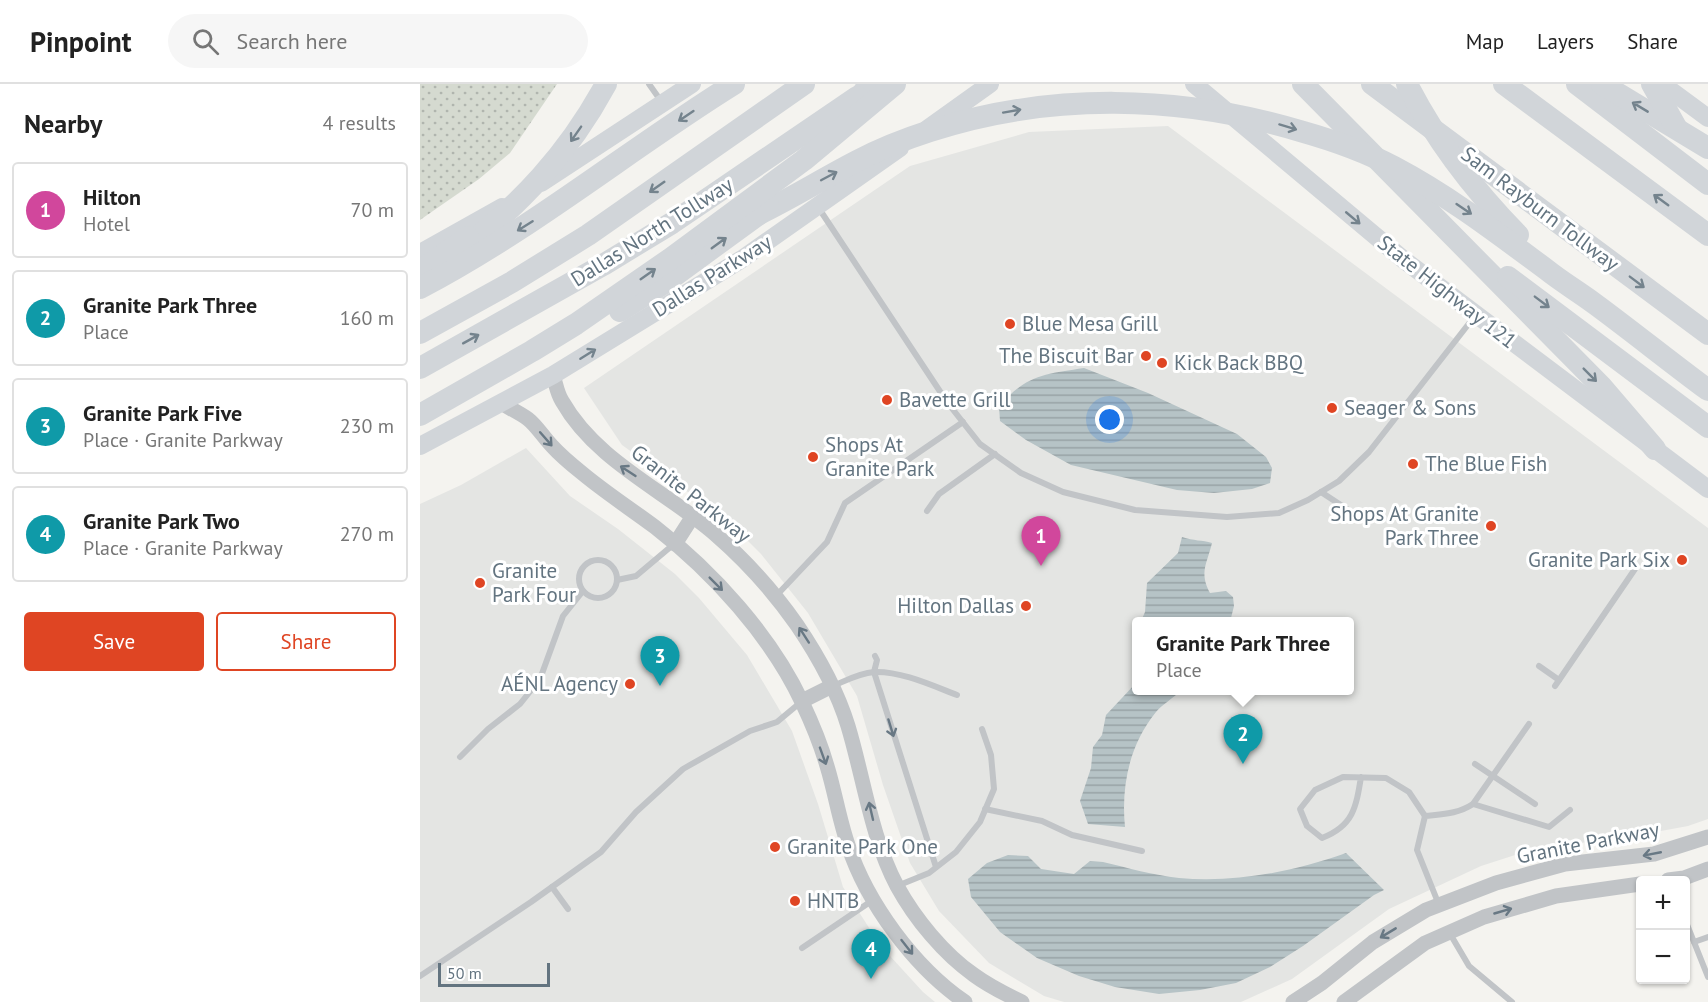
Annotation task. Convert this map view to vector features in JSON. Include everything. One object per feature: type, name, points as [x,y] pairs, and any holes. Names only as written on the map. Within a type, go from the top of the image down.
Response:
[{"type":"highway","points":[[420,280],[492,226],[528,193],[575,136],[606,84]]},
{"type":"highway","points":[[420,288],[456,269],[536,219],[734,84]]},
{"type":"highway","name":"Dallas North Tollway","points":[[420,333],[512,282],[588,235],[804,84]]},
{"type":"highway","points":[[759,214],[822,150],[869,84]]},
{"type":"highway","name":"Dallas North Tollway","points":[[420,368],[603,265],[672,223],[876,84]]},
{"type":"highway","points":[[420,415],[576,324],[670,259],[804,160],[895,84]]},
{"type":"highway","points":[[1303,84],[1601,386],[1655,449]]},
{"type":"highway","name":"Sam Rayburn Tollway","points":[[1372,84],[1708,334]]},
{"type":"highway","points":[[1407,84],[1441,145],[1461,172],[1555,276]]},
{"type":"highway","points":[[1504,84],[1708,235]]},
{"type":"highway","points":[[1577,84],[1708,184]]},
{"type":"highway","points":[[1602,84],[1708,148]]},
{"type":"highway","points":[[1652,84],[1671,120],[1708,172]]},
{"type":"highway","points":[[420,421],[567,344],[663,284],[759,214],[859,160],[931,131],[972,119],[1013,110],[1071,104],[1132,103],[1235,114],[1332,140],[1367,154],[1419,181],[1468,211],[1596,304],[1708,390]]},
{"type":"highway","points":[[420,271],[480,229],[502,206]]},
{"type":"highway","points":[[1445,229],[1708,427]]},
{"type":"main road","points":[[420,253],[502,206],[692,84]]},
{"type":"main road","name":"Dallas Parkway","points":[[420,446],[553,375],[742,259],[990,84]]},
{"type":"main road","name":"State Highway 121","points":[[1194,84],[1404,260],[1708,489]]},
{"type":"main road","points":[[1662,84],[1708,117]]},
{"type":"street","name":"Granite Parkway","points":[[553,375],[560,399],[577,424],[617,464],[693,516],[739,556],[776,597],[813,651],[832,686],[848,724],[876,834],[897,886],[932,936],[960,964],[990,986],[1022,1002]]},
{"type":"street","points":[[501,404],[529,419],[553,447],[582,473],[675,544],[744,612],[780,662],[802,701],[827,766],[848,844],[859,875],[873,900],[911,952],[965,1002]]},
{"type":"street","points":[[675,544],[693,516]]},
{"type":"street","points":[[802,701],[832,686]]},
{"type":"street","name":"Granite Parkway","points":[[1293,1002],[1322,983],[1373,942],[1426,910],[1496,882],[1565,864],[1654,854],[1708,837]]},
{"type":"street","points":[[1689,876],[1708,869]]},
{"type":"street","points":[[1344,1002],[1425,943],[1484,917],[1556,896],[1636,885]]},
{"type":"street","points":[[873,900],[897,886]]},
{"type":"street","points":[[1440,905],[1449,932]]},
{"type":"lane","points":[[649,84],[663,104]]},
{"type":"lane","points":[[817,206],[947,402],[980,444],[1021,473],[1063,492],[1134,510],[1227,517],[1280,513],[1321,492],[1339,481],[1369,452],[1475,315]]},
{"type":"lane","points":[[776,597],[827,542],[845,503],[963,422]]},
{"type":"lane","points":[[927,511],[939,494],[995,454]]},
{"type":"lane","points":[[1321,492],[1359,517]]},
{"type":"lane","points":[[617,580],[636,576],[675,544]]},
{"type":"lane","points":[[597,560],[608,563],[613,568],[617,580],[611,592],[606,596],[593,597],[583,591],[579,574],[586,564],[597,560]]},
{"type":"lane","points":[[1539,666],[1557,683],[1635,569]]},
{"type":"lane","points":[[460,757],[488,729],[520,704],[540,679],[563,616],[583,591]]},
{"type":"lane","points":[[875,656],[877,660],[874,672],[936,867]]},
{"type":"lane","points":[[832,686],[874,672],[896,674],[957,695]]},
{"type":"lane","points":[[420,976],[602,852],[636,812],[683,769],[750,731],[777,722],[802,701]]},
{"type":"lane","points":[[1425,816],[1456,812],[1473,804],[1529,724]]},
{"type":"lane","points":[[897,886],[929,873],[956,852],[980,822],[994,789],[991,755],[982,729]]},
{"type":"lane","points":[[1475,764],[1535,804]]},
{"type":"lane","points":[[1361,777],[1357,800],[1349,820],[1337,833],[1322,838],[1307,826],[1300,809],[1315,790],[1343,777],[1361,777],[1386,778],[1409,792],[1425,816],[1417,850],[1440,905]]},
{"type":"lane","points":[[1473,804],[1549,827],[1570,810]]},
{"type":"lane","points":[[985,809],[1042,821],[1072,836],[1142,851]]},
{"type":"lane","points":[[552,887],[568,909]]},
{"type":"lane","points":[[802,948],[873,900]]},
{"type":"lane","points":[[1689,930],[1708,977]]},
{"type":"lane","points":[[1449,932],[1469,966],[1512,1002]]},
{"type":"lane","points":[[1694,942],[1708,937]]},
{"type":"shaded area","points":[[420,84],[557,84],[510,153],[479,179],[420,220]]},
{"type":"shaded area","points":[[1168,126],[1708,528],[1708,819],[1688,826],[1623,838],[1537,848],[1481,866],[1389,909],[1292,979],[1241,1002],[1064,1002],[1044,996],[989,963],[939,911],[910,863],[883,785],[857,696],[808,613],[761,554],[727,520],[622,445],[584,388],[910,166],[1029,132]]},
{"type":"shaded area","points":[[1084,368],[1148,393],[1237,434],[1266,457],[1272,468],[1270,483],[1252,489],[1214,493],[1177,490],[1071,465],[1026,440],[1000,421],[999,407],[1027,382],[1058,372]]},
{"type":"shaded area","points":[[526,448],[570,496],[618,529],[675,574],[699,598],[747,655],[792,731],[818,804],[843,887],[880,945],[935,1002],[420,1002],[420,504],[461,485]]},
{"type":"shaded area","points":[[1182,537],[1212,543],[1204,573],[1205,579],[1210,593],[1226,591],[1233,597],[1231,617],[1143,617],[1147,583],[1178,553]]},
{"type":"shaded area","points":[[1132,687],[1132,695],[1176,695],[1156,712],[1133,752],[1124,797],[1125,827],[1088,824],[1080,801],[1091,768],[1093,747],[1102,735],[1106,715]]},
{"type":"shaded area","points":[[1346,853],[1384,890],[1270,967],[1236,983],[1200,990],[1159,994],[1115,987],[1079,976],[1037,958],[1000,932],[971,897],[968,879],[987,863],[1008,855],[1028,856],[1041,869],[1074,874],[1090,861],[1169,877],[1221,879],[1285,871]]},
{"type":"place","name":"Blue Mesa Grill","points":[[1010,324]]},
{"type":"place","name":"The Biscuit Bar","points":[[1146,356]]},
{"type":"place","name":"Kick Back BBQ","points":[[1162,363]]},
{"type":"place","name":"Bavette Grill","points":[[887,400]]},
{"type":"place","name":"Seager & Sons","points":[[1332,408]]},
{"type":"place","name":"Shops At Granite Park","points":[[813,457]]},
{"type":"place","name":"The Blue Fish","points":[[1413,464]]},
{"type":"place","name":"Shops At Granite Park Three","points":[[1491,526]]},
{"type":"place","name":"Granite Park Six","points":[[1682,560]]},
{"type":"place","name":"Hilton","points":[[1041,566]]},
{"type":"place","name":"Granite Park Four","points":[[480,583]]},
{"type":"place","name":"Hilton Dallas","points":[[1026,606]]},
{"type":"place","name":"AÉNL Agency","points":[[630,684]]},
{"type":"place","name":"Granite Park Five","points":[[660,686]]},
{"type":"place","name":"Granite Park Three","points":[[1243,764]]},
{"type":"place","name":"Granite Park One","points":[[775,847]]},
{"type":"place","name":"HNTB","points":[[795,901]]},
{"type":"place","name":"Granite Park Two","points":[[871,979]]}]
